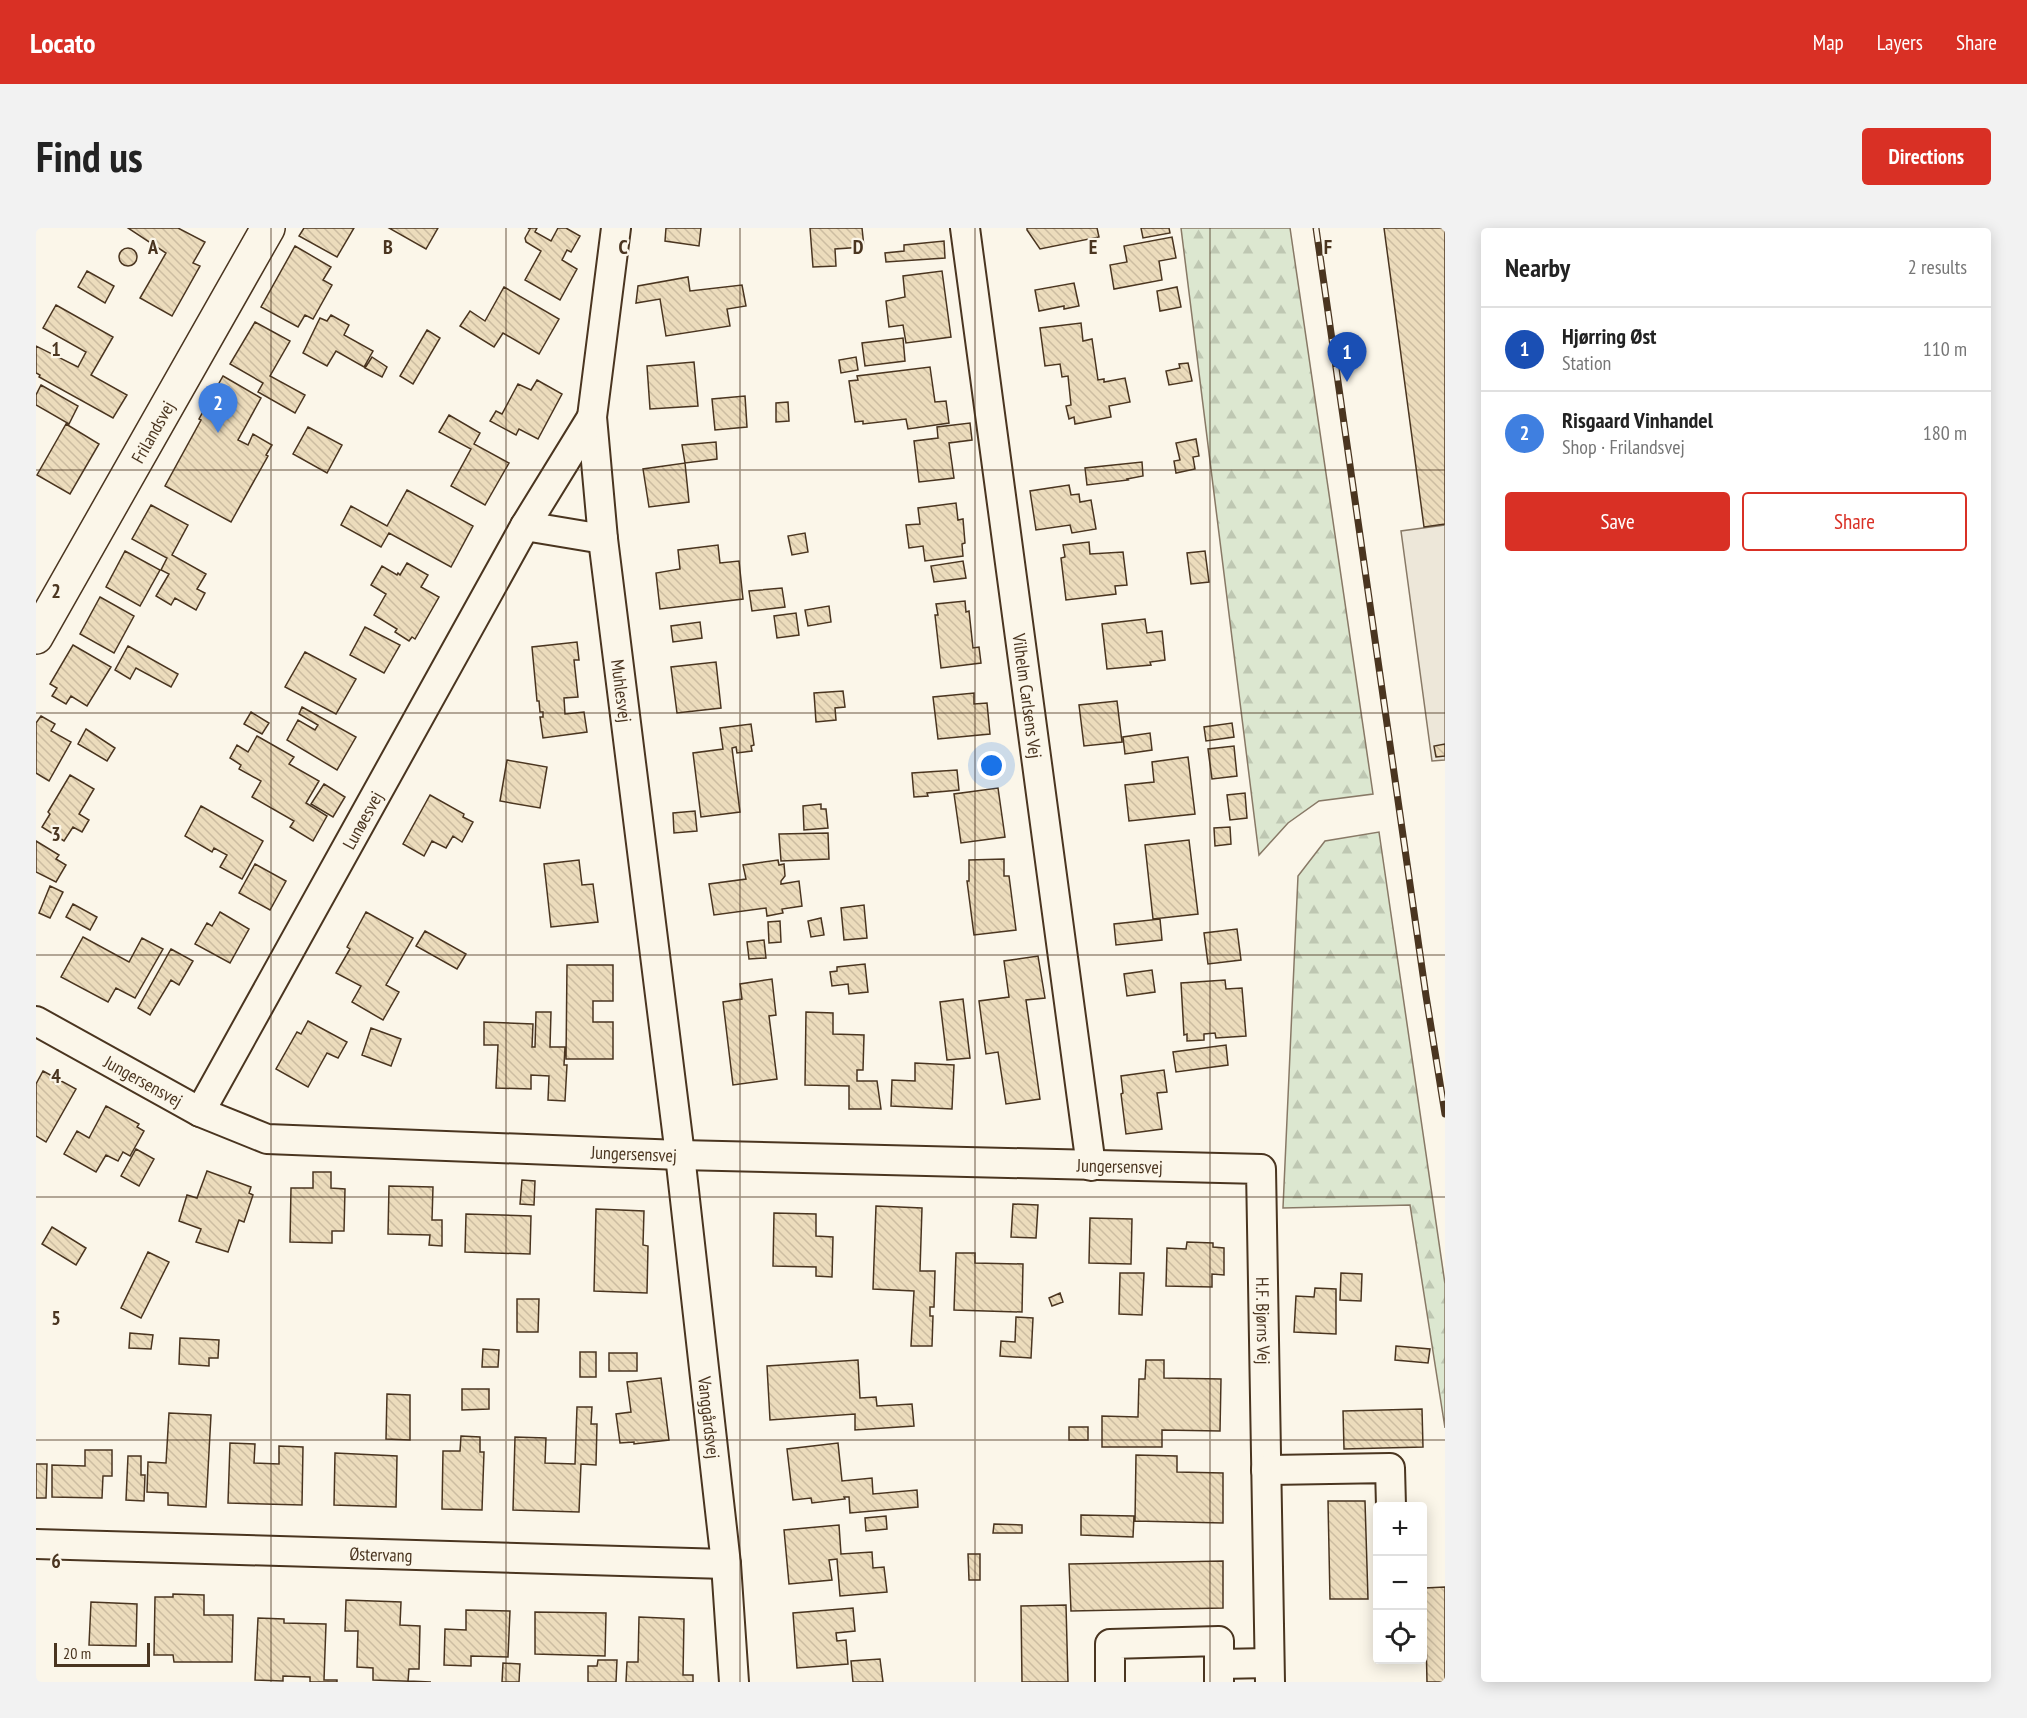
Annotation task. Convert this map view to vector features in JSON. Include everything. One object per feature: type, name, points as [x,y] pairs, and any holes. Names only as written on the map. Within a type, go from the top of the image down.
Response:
[{"type":"street","name":"Frilandsvej","points":[[36,637],[268,228]]},
{"type":"street","name":"Muhlesvej","points":[[616,228],[592,417],[603,539],[680,1155]]},
{"type":"street","name":"Vilhelm Carlsens Vej","points":[[965,228],[1092,1166]]},
{"type":"street","name":"Lunøesvej","points":[[200,1112],[525,526],[592,417]]},
{"type":"street","points":[[525,526],[603,539]]},
{"type":"street","name":"Jungersensvej","points":[[36,1021],[200,1112],[267,1139],[680,1155],[1261,1169]]},
{"type":"street","name":"Vanggårdsvej","points":[[680,1155],[726,1564],[734,1682]]},
{"type":"street","name":"H.F. Bjørns Vej","points":[[1110,1682],[1110,1644],[1219,1641],[1219,1673],[1269,1672],[1261,1169]]},
{"type":"street","points":[[1266,1470],[1390,1468],[1391,1502]]},
{"type":"street","name":"Østervang","points":[[36,1544],[726,1564]]},
{"type":"green space","points":[[1181,228],[1290,228],[1373,794],[1319,801],[1288,823],[1259,855]]},
{"type":"green space","points":[[1379,832],[1445,1284],[1445,1428],[1410,1205],[1283,1208],[1298,876],[1325,841]]},
{"type":"shaded area","points":[[1445,525],[1445,760],[1432,761],[1401,531]]},
{"type":"building","points":[[128,228],[178,228],[205,242],[193,263],[200,266],[172,316],[140,298],[166,253]]},
{"type":"building","points":[[304,228],[354,228],[337,257],[299,236]]},
{"type":"building","points":[[389,228],[438,228],[426,249]]},
{"type":"building","points":[[528,228],[537,228],[535,232],[551,241],[558,228],[566,228],[580,236],[571,252],[567,250],[562,260],[577,269],[560,300],[525,280],[541,251],[526,242],[525,238],[530,229]]},
{"type":"building","points":[[666,228],[701,228],[699,246],[665,241]]},
{"type":"building","points":[[810,228],[862,228],[864,247],[835,249],[836,266],[813,267]]},
{"type":"building","points":[[1027,228],[1097,228],[1099,237],[1040,249]]},
{"type":"building","points":[[1141,228],[1169,228],[1170,233],[1143,238]]},
{"type":"building","points":[[1384,228],[1445,228],[1445,524],[1424,527]]},
{"type":"building","points":[[1172,237],[1176,258],[1159,261],[1162,280],[1114,289],[1110,265],[1127,262],[1124,246]]},
{"type":"building","points":[[944,241],[945,258],[886,262],[885,253],[904,251],[904,245]]},
{"type":"building","points":[[295,246],[331,267],[323,280],[332,285],[313,319],[305,315],[298,327],[261,307]]},
{"type":"building","points":[[128,248],[134,251],[137,257],[134,263],[128,266],[122,263],[119,257],[122,251]]},
{"type":"building","points":[[87,271],[114,286],[105,303],[78,287]]},
{"type":"building","points":[[942,271],[951,337],[906,343],[903,325],[889,327],[886,301],[905,297],[903,276]]},
{"type":"building","points":[[688,277],[690,291],[742,285],[746,306],[727,309],[730,326],[666,336],[660,299],[636,303],[638,286]]},
{"type":"building","points":[[1074,283],[1079,306],[1064,309],[1064,306],[1039,311],[1035,290]]},
{"type":"building","points":[[504,287],[559,319],[539,354],[503,333],[494,347],[460,326],[470,311],[485,321]]},
{"type":"building","points":[[1177,287],[1181,307],[1160,311],[1157,291]]},
{"type":"building","points":[[56,305],[113,337],[91,375],[127,395],[113,418],[39,377],[40,375],[36,373],[36,346],[78,367],[86,352],[43,328]]},
{"type":"building","points":[[331,315],[349,325],[344,335],[373,351],[364,367],[336,351],[327,366],[303,353],[320,318],[327,321]]},
{"type":"building","points":[[255,322],[290,341],[270,376],[305,395],[295,413],[258,392],[263,383],[230,364]]},
{"type":"building","points":[[1081,323],[1083,341],[1092,339],[1098,380],[1104,379],[1104,382],[1125,378],[1130,402],[1109,406],[1111,417],[1075,424],[1074,417],[1069,419],[1066,406],[1071,405],[1068,376],[1062,377],[1060,364],[1045,366],[1040,328]]},
{"type":"building","points":[[427,330],[440,338],[413,384],[400,376]]},
{"type":"building","points":[[903,338],[905,361],[865,366],[862,343]]},
{"type":"building","points":[[372,357],[387,367],[382,377],[365,368]]},
{"type":"building","points":[[856,357],[858,370],[841,373],[839,360]]},
{"type":"building","points":[[694,362],[698,406],[650,409],[647,366]]},
{"type":"building","points":[[1188,363],[1192,381],[1169,385],[1166,371],[1180,368],[1179,364]]},
{"type":"building","points":[[930,367],[935,402],[946,401],[949,423],[908,429],[906,419],[863,424],[863,421],[855,422],[849,381],[858,380],[857,376]]},
{"type":"building","points":[[223,376],[261,398],[238,440],[248,445],[253,434],[272,445],[231,522],[165,486]]},
{"type":"building","points":[[537,380],[562,394],[538,439],[519,429],[516,435],[490,421],[496,411],[502,414],[518,384],[531,390]]},
{"type":"building","points":[[41,385],[78,406],[69,424],[36,405],[36,395]]},
{"type":"building","points":[[745,396],[747,427],[715,430],[712,399]]},
{"type":"building","points":[[788,402],[789,421],[776,422],[776,403]]},
{"type":"building","points":[[449,415],[480,433],[474,444],[509,463],[485,505],[451,486],[471,449],[439,432]]},
{"type":"building","points":[[970,423],[972,440],[949,443],[954,478],[919,482],[914,441],[938,438],[937,427]]},
{"type":"building","points":[[66,424],[99,444],[70,494],[37,475]]},
{"type":"building","points":[[308,427],[342,445],[327,473],[293,454]]},
{"type":"building","points":[[1196,439],[1199,456],[1193,457],[1195,469],[1176,473],[1174,461],[1180,460],[1176,443]]},
{"type":"building","points":[[716,442],[717,459],[685,463],[682,445]]},
{"type":"building","points":[[1142,462],[1143,476],[1087,485],[1085,468]]},
{"type":"building","points":[[685,463],[689,502],[649,507],[643,469]]},
{"type":"building","points":[[1069,485],[1071,495],[1079,494],[1080,502],[1091,500],[1096,529],[1072,533],[1070,525],[1036,530],[1030,491]]},
{"type":"building","points":[[407,490],[473,526],[451,567],[389,533],[381,547],[341,525],[351,506],[387,526]]},
{"type":"building","points":[[956,503],[958,520],[963,519],[965,543],[962,544],[963,556],[925,561],[923,546],[909,548],[906,525],[920,524],[918,508]]},
{"type":"building","points":[[151,505],[188,525],[172,555],[206,574],[197,589],[205,593],[196,610],[175,598],[171,605],[156,596],[169,574],[161,570],[167,558],[132,539]]},
{"type":"building","points":[[805,533],[808,552],[792,555],[788,536]]},
{"type":"building","points":[[1089,542],[1090,554],[1123,552],[1127,585],[1115,586],[1116,594],[1066,600],[1061,558],[1065,557],[1063,545]]},
{"type":"building","points":[[718,545],[720,563],[739,561],[743,599],[660,609],[656,573],[680,569],[678,550]]},
{"type":"building","points":[[125,551],[160,570],[140,606],[106,587]]},
{"type":"building","points":[[1205,551],[1209,582],[1191,584],[1187,553]]},
{"type":"building","points":[[963,561],[966,578],[934,582],[931,566]]},
{"type":"building","points":[[407,563],[428,575],[421,587],[439,597],[415,639],[412,637],[409,641],[395,632],[397,629],[374,615],[386,594],[371,585],[382,566],[400,575]]},
{"type":"building","points":[[782,588],[785,607],[752,611],[749,591]]},
{"type":"building","points":[[100,597],[134,616],[114,653],[80,634]]},
{"type":"building","points":[[965,601],[966,612],[969,611],[973,648],[979,647],[981,663],[941,668],[935,615],[938,615],[936,604]]},
{"type":"building","points":[[829,606],[831,622],[808,626],[805,610]]},
{"type":"building","points":[[796,613],[799,635],[777,638],[774,616]]},
{"type":"building","points":[[1145,619],[1147,633],[1162,631],[1165,660],[1150,662],[1151,665],[1107,669],[1102,624]]},
{"type":"building","points":[[700,622],[702,638],[673,642],[671,626]]},
{"type":"building","points":[[365,627],[400,645],[384,673],[350,655]]},
{"type":"building","points":[[577,642],[579,660],[574,660],[578,697],[564,698],[565,714],[584,712],[587,732],[543,738],[540,717],[543,717],[543,712],[540,712],[539,701],[537,701],[532,647]]},
{"type":"building","points":[[73,645],[111,667],[87,706],[71,696],[66,704],[52,696],[57,688],[50,684]]},
{"type":"building","points":[[128,646],[178,674],[171,687],[136,668],[130,679],[115,670]]},
{"type":"building","points":[[305,652],[356,679],[336,714],[285,687]]},
{"type":"building","points":[[716,662],[721,708],[677,713],[671,667]]},
{"type":"building","points":[[843,691],[845,707],[835,708],[836,720],[816,722],[814,693]]},
{"type":"building","points":[[974,693],[974,704],[987,703],[990,734],[938,739],[933,697]]},
{"type":"building","points":[[1117,701],[1122,742],[1084,746],[1079,705]]},
{"type":"building","points":[[302,707],[356,737],[337,770],[287,740],[298,720],[315,730],[318,725],[299,714]]},
{"type":"building","points":[[251,712],[269,723],[262,734],[244,724]]},
{"type":"building","points":[[41,716],[55,724],[51,731],[71,742],[49,781],[36,773],[36,723]]},
{"type":"building","points":[[1232,723],[1234,737],[1206,741],[1204,727]]},
{"type":"building","points":[[751,724],[754,745],[751,746],[752,751],[737,753],[736,747],[732,748],[740,812],[701,817],[693,753],[723,749],[720,728]]},
{"type":"building","points":[[86,729],[115,748],[107,761],[78,744]]},
{"type":"building","points":[[1150,733],[1152,750],[1125,754],[1123,737]]},
{"type":"building","points":[[257,736],[294,757],[289,764],[319,781],[306,803],[327,816],[313,841],[290,827],[294,821],[252,797],[261,781],[239,769],[241,765],[230,758],[237,745],[248,752]]},
{"type":"building","points":[[1445,744],[1445,756],[1436,757],[1434,746]]},
{"type":"building","points":[[1234,746],[1237,776],[1212,779],[1208,749]]},
{"type":"building","points":[[1188,757],[1195,814],[1129,821],[1125,785],[1154,782],[1152,762]]},
{"type":"building","points":[[507,760],[547,767],[540,808],[500,801]]},
{"type":"building","points":[[957,770],[959,790],[927,793],[928,796],[914,797],[912,773]]},
{"type":"building","points":[[70,775],[94,789],[79,814],[89,820],[82,832],[73,827],[64,841],[42,827],[50,814],[48,812]]},
{"type":"building","points":[[324,784],[345,797],[333,817],[311,804]]},
{"type":"building","points":[[998,788],[1005,837],[961,843],[954,794]]},
{"type":"building","points":[[1245,793],[1247,818],[1230,820],[1227,795]]},
{"type":"building","points":[[430,795],[464,814],[463,817],[473,822],[462,842],[453,836],[446,848],[432,841],[424,856],[403,844]]},
{"type":"building","points":[[821,804],[821,809],[826,809],[828,828],[804,830],[803,806]]},
{"type":"building","points":[[201,806],[263,841],[242,879],[220,867],[227,855],[214,848],[212,852],[185,836]]},
{"type":"building","points":[[695,811],[697,831],[674,833],[673,813]]},
{"type":"building","points":[[1230,827],[1231,844],[1215,846],[1214,828]]},
{"type":"building","points":[[828,833],[829,859],[781,861],[779,834]]},
{"type":"building","points":[[1189,840],[1198,914],[1153,919],[1145,845]]},
{"type":"building","points":[[36,841],[59,855],[56,859],[66,865],[56,882],[36,872]]},
{"type":"building","points":[[1004,859],[1004,876],[1009,876],[1016,930],[974,935],[967,881],[969,881],[969,860]]},
{"type":"building","points":[[579,860],[582,885],[593,884],[598,922],[551,927],[544,864]]},
{"type":"building","points":[[778,860],[779,865],[784,864],[785,876],[781,884],[799,881],[802,906],[782,909],[783,913],[767,916],[766,908],[714,915],[709,884],[746,879],[743,865]]},
{"type":"building","points":[[255,864],[286,881],[270,910],[239,893]]},
{"type":"building","points":[[50,886],[63,892],[50,918],[39,913]]},
{"type":"building","points":[[73,904],[97,917],[90,930],[66,917]]},
{"type":"building","points":[[864,905],[867,938],[844,940],[841,908]]},
{"type":"building","points":[[220,912],[249,929],[230,963],[195,944],[207,923],[212,926]]},
{"type":"building","points":[[366,912],[413,938],[386,985],[399,992],[383,1020],[352,1002],[361,986],[336,973],[350,949],[347,947]]},
{"type":"building","points":[[821,918],[824,935],[811,937],[808,921]]},
{"type":"building","points":[[1160,919],[1162,940],[1116,945],[1114,924]]},
{"type":"building","points":[[780,921],[781,942],[769,943],[768,922]]},
{"type":"building","points":[[1237,929],[1241,960],[1208,964],[1204,933]]},
{"type":"building","points":[[425,931],[466,954],[457,969],[416,946]]},
{"type":"building","points":[[83,937],[129,962],[142,938],[163,949],[135,998],[116,988],[108,1002],[61,977]]},
{"type":"building","points":[[764,940],[766,958],[749,959],[747,942]]},
{"type":"building","points":[[171,949],[193,961],[179,985],[171,980],[150,1015],[138,1008]]},
{"type":"building","points":[[1038,956],[1045,998],[1026,1000],[1040,1099],[1006,1104],[998,1052],[986,1054],[979,1001],[1009,997],[1004,961]]},
{"type":"building","points":[[865,964],[868,992],[849,994],[848,984],[832,986],[830,972],[837,971],[837,967]]},
{"type":"building","points":[[567,965],[613,965],[613,1001],[593,1001],[593,1022],[613,1022],[613,1059],[566,1059]]},
{"type":"building","points":[[1152,970],[1155,992],[1127,996],[1124,974]]},
{"type":"building","points":[[772,979],[776,1015],[769,1016],[777,1079],[733,1085],[723,1002],[742,999],[740,984]]},
{"type":"building","points":[[1225,980],[1226,989],[1242,988],[1246,1036],[1216,1038],[1215,1033],[1204,1034],[1204,1040],[1187,1041],[1187,1034],[1184,1035],[1181,983]]},
{"type":"building","points":[[963,999],[970,1058],[947,1060],[940,1002]]},
{"type":"building","points":[[536,1012],[551,1012],[550,1047],[565,1047],[564,1065],[567,1065],[565,1101],[548,1100],[549,1076],[531,1075],[531,1089],[496,1088],[498,1045],[484,1045],[484,1022],[533,1024],[532,1047],[535,1047]]},
{"type":"building","points":[[806,1012],[833,1013],[833,1034],[864,1035],[863,1070],[857,1070],[857,1081],[877,1081],[881,1109],[849,1109],[849,1086],[805,1085]]},
{"type":"building","points":[[308,1021],[347,1042],[338,1058],[327,1053],[308,1087],[276,1069],[297,1032],[301,1034]]},
{"type":"building","points":[[371,1028],[401,1039],[391,1066],[362,1055]]},
{"type":"building","points":[[1226,1045],[1228,1065],[1176,1072],[1173,1052]]},
{"type":"building","points":[[915,1063],[954,1065],[952,1109],[891,1106],[892,1080],[915,1081]]},
{"type":"building","points":[[1164,1070],[1167,1092],[1157,1093],[1162,1129],[1126,1134],[1121,1076]]},
{"type":"building","points":[[43,1071],[76,1089],[46,1142],[36,1136],[36,1084]]},
{"type":"building","points":[[106,1106],[139,1124],[137,1127],[144,1131],[130,1156],[123,1152],[118,1161],[106,1155],[96,1172],[64,1154],[77,1131],[89,1138]]},
{"type":"building","points":[[136,1149],[154,1159],[139,1186],[121,1176]]},
{"type":"building","points":[[207,1171],[251,1187],[249,1193],[253,1195],[244,1222],[239,1220],[228,1252],[196,1242],[201,1229],[179,1221],[187,1195],[197,1198]]},
{"type":"building","points":[[313,1172],[331,1172],[331,1188],[345,1189],[344,1231],[332,1231],[332,1243],[290,1242],[291,1188],[313,1188]]},
{"type":"building","points":[[522,1180],[535,1181],[534,1205],[520,1204]]},
{"type":"building","points":[[389,1186],[433,1187],[432,1220],[442,1220],[442,1246],[429,1245],[430,1235],[388,1234]]},
{"type":"building","points":[[1013,1204],[1038,1205],[1036,1238],[1011,1237]]},
{"type":"building","points":[[876,1206],[922,1208],[920,1271],[935,1271],[934,1307],[930,1307],[930,1316],[933,1316],[932,1346],[911,1346],[914,1291],[873,1289]]},
{"type":"building","points":[[596,1209],[644,1211],[643,1245],[648,1246],[647,1293],[594,1291]]},
{"type":"building","points":[[774,1213],[816,1214],[816,1236],[833,1237],[832,1277],[816,1276],[816,1267],[773,1266]]},
{"type":"building","points":[[466,1214],[531,1216],[530,1254],[465,1252]]},
{"type":"building","points":[[1090,1218],[1132,1219],[1131,1264],[1089,1263]]},
{"type":"building","points":[[52,1227],[86,1248],[76,1265],[42,1244]]},
{"type":"building","points":[[1187,1242],[1213,1243],[1213,1247],[1224,1248],[1224,1275],[1212,1274],[1212,1287],[1166,1286],[1167,1248],[1186,1249]]},
{"type":"building","points":[[148,1252],[169,1262],[141,1318],[121,1308]]},
{"type":"building","points":[[956,1253],[975,1253],[975,1263],[1023,1264],[1022,1312],[954,1310]]},
{"type":"building","points":[[1120,1273],[1144,1273],[1142,1315],[1119,1314]]},
{"type":"building","points":[[1341,1273],[1362,1274],[1361,1301],[1340,1300]]},
{"type":"building","points":[[1315,1288],[1336,1289],[1336,1334],[1294,1332],[1296,1296],[1314,1297]]},
{"type":"building","points":[[1060,1293],[1063,1302],[1052,1306],[1049,1298]]},
{"type":"building","points":[[517,1299],[539,1299],[538,1332],[517,1332]]},
{"type":"building","points":[[1016,1317],[1033,1318],[1031,1358],[1000,1356],[1001,1341],[1015,1342]]},
{"type":"building","points":[[130,1333],[153,1335],[151,1349],[129,1348]]},
{"type":"building","points":[[180,1338],[219,1340],[218,1358],[209,1358],[209,1366],[179,1364]]},
{"type":"building","points":[[1396,1346],[1430,1349],[1428,1363],[1395,1360]]},
{"type":"building","points":[[483,1349],[499,1350],[498,1367],[482,1367]]},
{"type":"building","points":[[580,1352],[596,1352],[596,1377],[580,1377]]},
{"type":"building","points":[[609,1353],[637,1353],[637,1371],[609,1371]]},
{"type":"building","points":[[858,1360],[860,1398],[876,1397],[877,1406],[912,1404],[914,1426],[855,1430],[855,1414],[770,1420],[767,1366]]},
{"type":"building","points":[[1146,1360],[1164,1360],[1164,1378],[1221,1379],[1220,1431],[1162,1430],[1162,1447],[1102,1447],[1102,1416],[1138,1417],[1139,1379],[1145,1379]]},
{"type":"building","points":[[661,1378],[669,1440],[634,1444],[634,1442],[620,1443],[616,1414],[631,1412],[627,1382]]},
{"type":"building","points":[[462,1389],[489,1389],[489,1409],[462,1410]]},
{"type":"building","points":[[387,1394],[410,1395],[410,1440],[386,1439]]},
{"type":"building","points":[[577,1407],[592,1407],[591,1424],[597,1424],[596,1465],[581,1464],[579,1512],[513,1510],[515,1437],[546,1438],[545,1463],[575,1464]]},
{"type":"building","points":[[1422,1409],[1423,1447],[1344,1449],[1343,1411]]},
{"type":"building","points":[[169,1413],[211,1415],[206,1507],[168,1505],[168,1493],[147,1492],[148,1462],[166,1463]]},
{"type":"building","points":[[1069,1427],[1088,1427],[1088,1440],[1069,1440]]},
{"type":"building","points":[[461,1436],[480,1437],[480,1452],[484,1452],[482,1510],[442,1509],[443,1451],[460,1451]]},
{"type":"building","points":[[230,1443],[255,1444],[254,1463],[279,1464],[279,1446],[303,1447],[302,1505],[228,1503]]},
{"type":"building","points":[[838,1443],[842,1481],[872,1478],[873,1494],[917,1490],[918,1507],[850,1513],[849,1497],[812,1503],[811,1498],[793,1500],[787,1449]]},
{"type":"building","points":[[85,1450],[112,1450],[112,1476],[103,1476],[102,1498],[52,1497],[52,1465],[85,1466]]},
{"type":"building","points":[[335,1453],[397,1456],[396,1507],[334,1505]]},
{"type":"building","points":[[1136,1455],[1177,1456],[1177,1472],[1223,1473],[1223,1523],[1135,1521]]},
{"type":"building","points":[[128,1456],[141,1456],[141,1475],[145,1475],[144,1501],[126,1500]]},
{"type":"building","points":[[36,1464],[47,1464],[46,1498],[36,1498]]},
{"type":"building","points":[[1328,1501],[1365,1501],[1368,1599],[1330,1599]]},
{"type":"building","points":[[1081,1515],[1134,1516],[1133,1537],[1081,1535]]},
{"type":"building","points":[[886,1516],[887,1529],[866,1531],[865,1518]]},
{"type":"building","points":[[994,1524],[1022,1525],[1022,1533],[993,1533]]},
{"type":"building","points":[[839,1525],[841,1554],[872,1552],[873,1568],[884,1567],[887,1592],[840,1596],[837,1559],[829,1560],[832,1580],[789,1584],[784,1530]]},
{"type":"building","points":[[968,1554],[980,1554],[980,1580],[969,1580]]},
{"type":"building","points":[[1223,1561],[1223,1608],[1071,1611],[1069,1564]]},
{"type":"building","points":[[1445,1587],[1445,1682],[1427,1682],[1427,1588]]},
{"type":"building","points":[[173,1594],[204,1595],[204,1615],[233,1615],[232,1662],[174,1662],[173,1655],[154,1655],[155,1597],[173,1597]]},
{"type":"building","points":[[346,1600],[401,1602],[400,1625],[420,1626],[419,1669],[409,1669],[408,1681],[431,1682],[373,1680],[373,1668],[357,1667],[358,1631],[345,1631]]},
{"type":"building","points":[[91,1602],[137,1604],[136,1646],[89,1645]]},
{"type":"building","points":[[1066,1605],[1068,1682],[1022,1682],[1021,1606]]},
{"type":"building","points":[[853,1608],[855,1631],[836,1633],[837,1641],[846,1640],[848,1664],[797,1668],[793,1613]]},
{"type":"building","points":[[466,1610],[510,1611],[508,1657],[471,1656],[471,1666],[444,1665],[445,1629],[466,1630]]},
{"type":"building","points":[[535,1612],[606,1613],[605,1656],[535,1654]]},
{"type":"building","points":[[639,1617],[684,1619],[683,1675],[693,1675],[693,1682],[626,1682],[627,1662],[638,1662]]},
{"type":"building","points":[[258,1618],[284,1619],[284,1623],[326,1624],[324,1680],[337,1680],[337,1682],[310,1682],[310,1677],[283,1676],[283,1681],[255,1680]]},
{"type":"building","points":[[880,1659],[883,1682],[853,1682],[851,1661]]},
{"type":"building","points":[[598,1660],[617,1660],[616,1682],[588,1682],[588,1666],[597,1666]]},
{"type":"building","points":[[503,1663],[520,1664],[519,1682],[502,1682]]},
{"type":"railway","points":[[1316,228],[1426,996],[1445,1114]]},
{"type":"place","name":"Hjørring Øst","points":[[1347,382]]},
{"type":"place","name":"Risgaard Vinhandel","points":[[218,433]]}]
